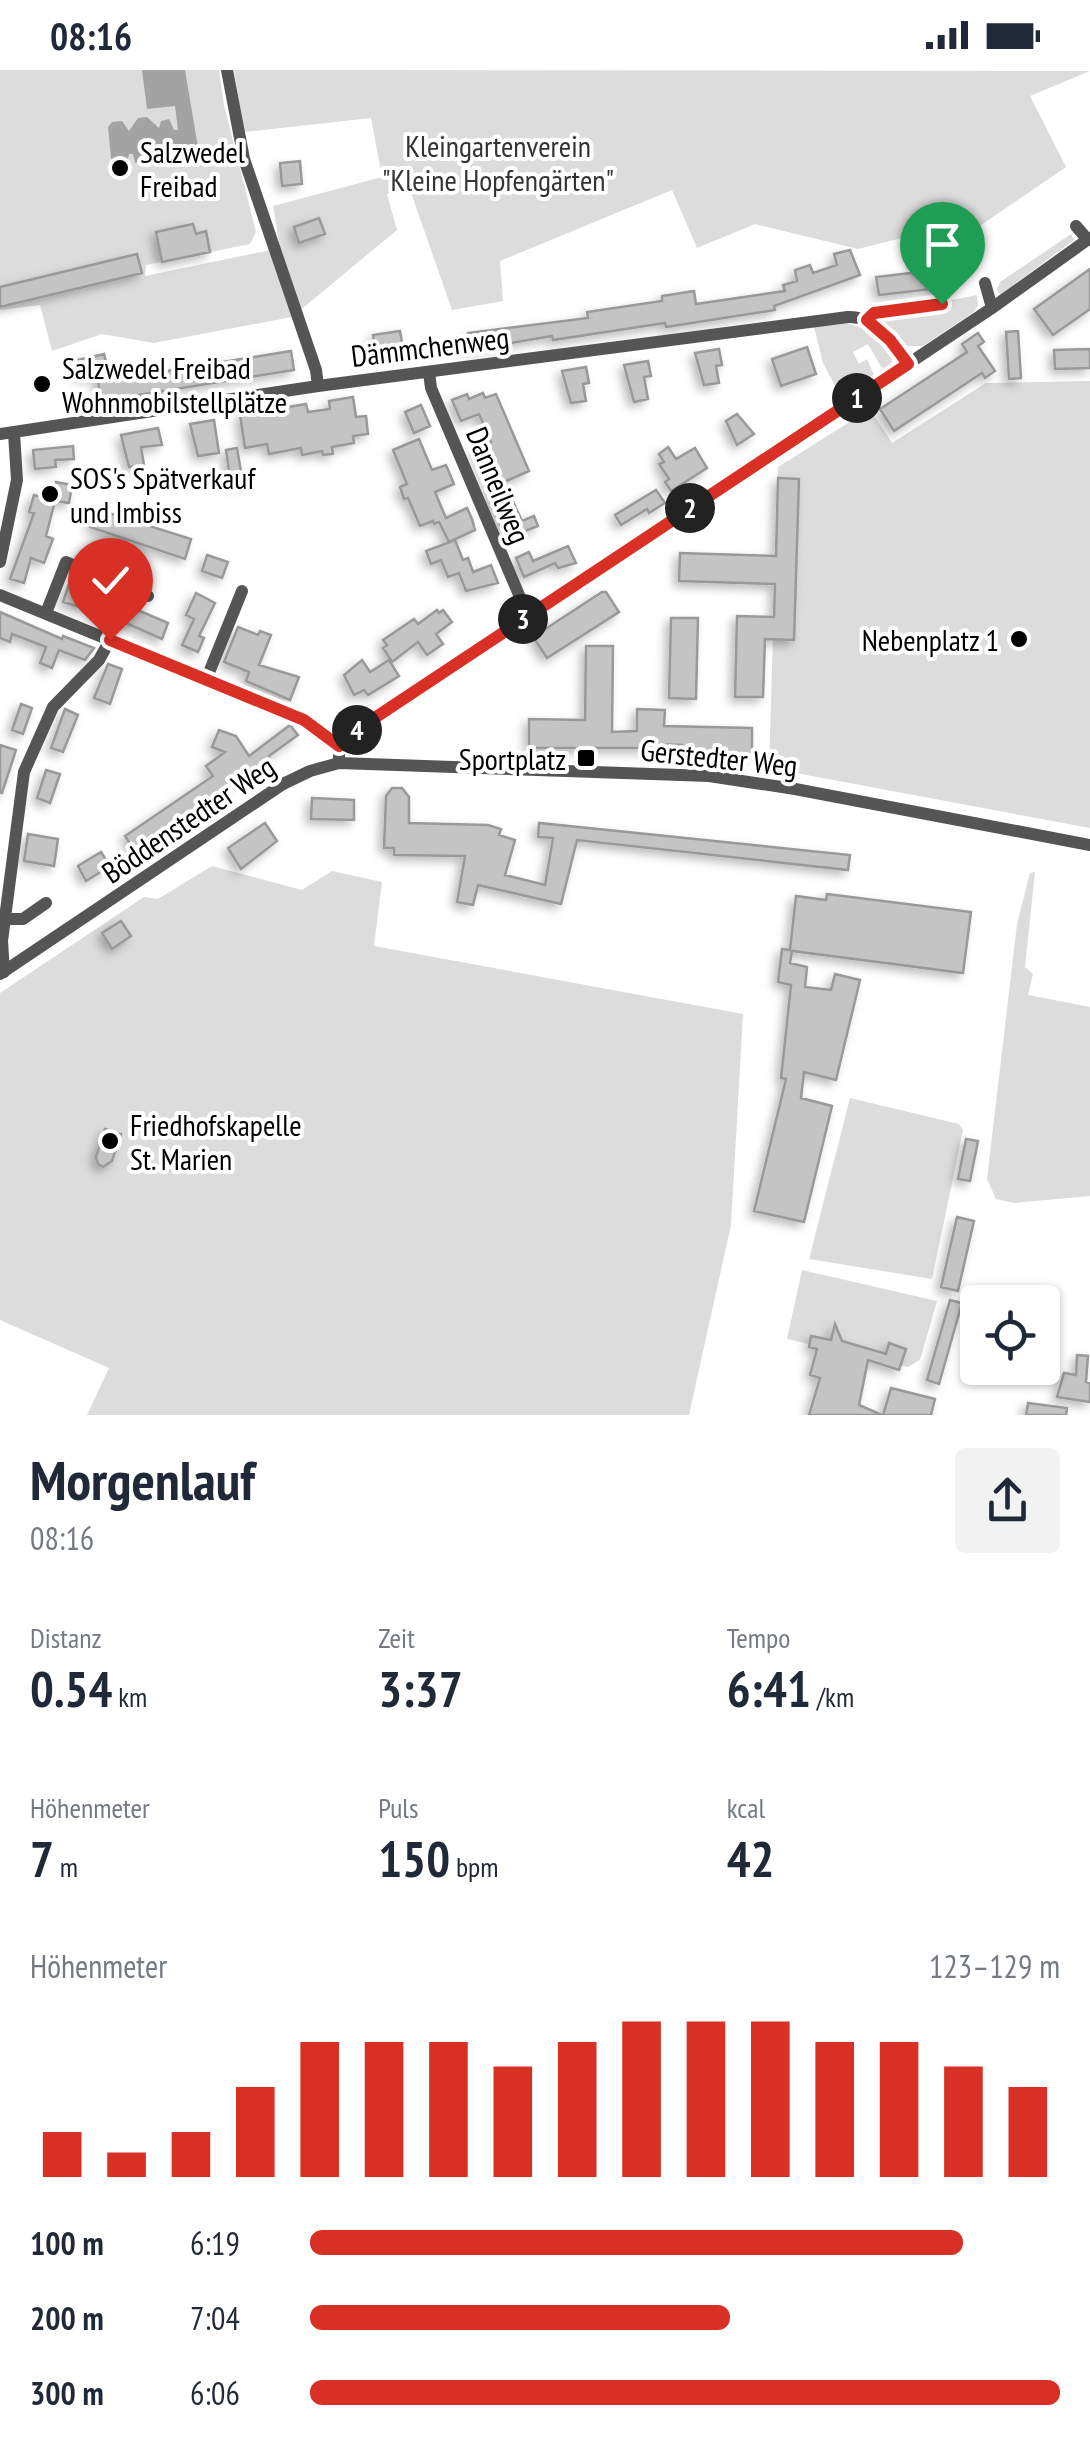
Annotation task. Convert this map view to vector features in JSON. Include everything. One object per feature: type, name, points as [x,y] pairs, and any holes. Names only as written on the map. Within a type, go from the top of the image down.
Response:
[{"type":"street","points":[[227,70],[244,159],[316,370],[318,386]]},
{"type":"street","points":[[338,763],[339,746],[364,725],[992,308],[1089,239],[1076,226]]},
{"type":"street","points":[[985,282],[992,308]]},
{"type":"street","name":"Dämmchenweg","points":[[7,434],[318,386],[848,318],[867,320],[874,313],[942,304]]},
{"type":"street","points":[[867,320],[890,340],[908,364]]},
{"type":"street","name":"Danneilweg","points":[[429,372],[431,388],[528,616]]},
{"type":"street","points":[[0,562],[18,480],[7,434]]},
{"type":"street","points":[[46,613],[66,562],[148,596]]},
{"type":"street","points":[[206,680],[242,591]]},
{"type":"street","points":[[0,594],[304,720],[339,746]]},
{"type":"street","points":[[1,973],[1,941],[26,764],[53,708],[100,660],[110,640]]},
{"type":"street","name":"Gerstedter Weg","points":[[338,763],[709,776],[815,792],[1090,845]]},
{"type":"street","name":"Böddenstedter Weg","points":[[1,973],[282,784],[338,763]]},
{"type":"street","points":[[5,920],[24,919],[46,903]]},
{"type":"green space","name":"Kleingartenverein \"Kleine Hopfengärten\"","points":[[0,70],[219,70],[256,232],[250,244],[146,265],[145,276],[280,248],[273,206],[382,177],[371,118],[244,132],[234,70],[1090,71],[1030,96],[1066,167],[955,243],[946,227],[858,249],[755,224],[697,248],[672,190],[500,261],[503,301],[452,310],[410,190],[387,194],[397,230],[292,317],[154,343],[102,334],[52,351],[40,305],[0,310]]},
{"type":"green space","points":[[1071,234],[1074,240],[1000,295],[1000,282]]},
{"type":"green space","points":[[977,295],[974,312],[923,346],[904,346],[879,322],[879,319]]},
{"type":"green space","points":[[847,323],[879,334],[891,346],[892,365],[881,367],[868,344],[853,352],[859,364],[867,359],[874,375],[841,397],[823,363],[814,327]]},
{"type":"green space","points":[[1090,381],[1090,828],[769,768],[778,467],[870,409],[892,443],[986,383]]},
{"type":"green space","points":[[212,866],[302,890],[332,871],[382,882],[374,946],[743,1014],[731,1225],[689,1415],[87,1415],[109,1368],[0,1320],[0,993],[144,897],[158,899]]},
{"type":"green space","points":[[1035,872],[1025,967],[1033,974],[1028,995],[1090,1007],[1090,1196],[1014,1203],[996,1199],[987,1179],[1017,924],[1030,873]]},
{"type":"green space","points":[[850,1098],[959,1124],[963,1130],[932,1279],[809,1259]]},
{"type":"green space","points":[[802,1270],[937,1301],[920,1360],[908,1367],[787,1339]]},
{"type":"shaded area","points":[[142,70],[185,70],[199,153],[154,156],[146,149],[144,161],[135,163],[133,154],[129,154],[127,163],[115,165],[108,127],[112,122],[122,121],[129,131],[138,118],[147,117],[159,128],[161,121],[169,119],[174,130],[178,130],[175,106],[147,109]]},
{"type":"building","points":[[300,161],[302,184],[282,186],[280,163]]},
{"type":"building","points":[[319,218],[325,234],[299,243],[294,227]]},
{"type":"building","points":[[193,224],[196,234],[206,231],[210,252],[162,262],[156,232]]},
{"type":"building","points":[[850,250],[860,275],[774,306],[775,310],[666,327],[665,323],[553,340],[552,336],[470,350],[468,333],[588,318],[587,312],[662,301],[662,296],[694,291],[696,304],[785,291],[783,285],[797,281],[795,270],[810,265],[813,273],[837,265],[834,254]]},
{"type":"building","points":[[137,254],[142,273],[0,307],[0,287]]},
{"type":"building","points":[[946,269],[949,287],[879,295],[876,277]]},
{"type":"building","points":[[1090,269],[1090,309],[1053,335],[1034,309]]},
{"type":"building","points":[[400,331],[403,348],[376,352],[373,335]]},
{"type":"building","points":[[1018,331],[1021,378],[1009,379],[1006,332]]},
{"type":"building","points":[[978,333],[984,342],[978,346],[995,371],[985,378],[982,373],[894,431],[880,409],[967,352],[962,344]]},
{"type":"building","points":[[807,347],[816,374],[781,386],[772,359]]},
{"type":"building","points":[[719,349],[719,383],[704,385],[695,353]]},
{"type":"building","points":[[1090,349],[1090,368],[1055,369],[1054,350]]},
{"type":"building","points":[[291,351],[294,370],[101,401],[97,374],[82,378],[78,360],[104,354],[111,380]]},
{"type":"building","points":[[648,361],[651,376],[644,377],[648,399],[634,402],[624,365]]},
{"type":"building","points":[[586,367],[586,401],[571,403],[562,371]]},
{"type":"building","points":[[483,393],[485,398],[496,394],[529,471],[504,482],[522,521],[534,516],[538,526],[520,533],[517,526],[503,532],[488,495],[492,493],[475,449],[491,442],[479,414],[461,421],[452,400]]},
{"type":"building","points":[[353,397],[356,417],[366,416],[368,434],[353,436],[354,443],[332,447],[333,454],[323,455],[322,451],[302,455],[301,448],[269,454],[267,444],[245,448],[240,415],[306,404],[308,412],[330,409],[329,401]]},
{"type":"building","points":[[421,405],[430,426],[414,433],[405,412]]},
{"type":"building","points":[[737,414],[754,434],[737,445],[726,421]]},
{"type":"building","points":[[214,420],[219,453],[198,456],[190,424]]},
{"type":"building","points":[[158,428],[162,445],[141,447],[144,465],[129,467],[121,435]]},
{"type":"building","points":[[419,439],[432,470],[446,465],[454,484],[435,492],[446,518],[467,508],[472,519],[475,530],[449,542],[439,522],[420,526],[400,487],[407,484],[393,450]]},
{"type":"building","points":[[73,446],[74,459],[55,460],[56,467],[35,469],[33,450]]},
{"type":"building","points":[[668,447],[676,459],[695,448],[707,468],[671,491],[665,482],[669,479],[659,464],[664,462],[659,454]]},
{"type":"building","points":[[237,448],[243,483],[231,484],[226,450]]},
{"type":"building","points":[[778,478],[799,479],[794,640],[765,639],[763,697],[735,697],[737,616],[774,617],[775,584],[679,581],[680,553],[776,556]]},
{"type":"building","points":[[56,482],[72,485],[69,503],[55,501],[46,536],[53,539],[44,563],[31,558],[24,583],[10,579],[34,513],[29,512],[34,495],[41,497],[42,491],[54,494]]},
{"type":"building","points":[[656,490],[665,503],[621,525],[615,515]]},
{"type":"building","points":[[96,509],[191,539],[185,559],[90,527]]},
{"type":"building","points":[[455,540],[473,572],[491,565],[498,583],[466,591],[459,573],[448,577],[441,560],[431,564],[426,551]]},
{"type":"building","points":[[568,546],[576,563],[558,568],[555,563],[524,577],[516,558],[529,552],[533,561]]},
{"type":"building","points":[[207,555],[228,562],[222,578],[202,571]]},
{"type":"building","points":[[69,584],[88,590],[82,608],[63,602]]},
{"type":"building","points":[[606,592],[619,612],[547,658],[533,637]]},
{"type":"building","points":[[196,593],[215,603],[199,636],[204,638],[198,652],[182,645],[194,619],[186,615]]},
{"type":"building","points":[[126,605],[168,623],[162,639],[119,620]]},
{"type":"building","points":[[443,610],[452,622],[436,634],[443,644],[427,655],[418,642],[392,662],[383,648],[387,645],[383,640],[414,619],[418,624]]},
{"type":"building","points":[[0,612],[62,639],[63,636],[94,648],[85,660],[59,650],[52,668],[40,663],[46,647],[12,634],[10,642],[0,638]]},
{"type":"building","points":[[671,618],[698,618],[696,699],[669,698]]},
{"type":"building","points":[[238,627],[258,635],[260,631],[271,635],[259,665],[299,677],[290,700],[246,681],[249,672],[224,662]]},
{"type":"building","points":[[586,646],[613,646],[612,732],[637,731],[637,709],[665,710],[664,726],[752,728],[752,754],[682,753],[682,745],[647,744],[646,748],[529,748],[529,719],[585,720]]},
{"type":"building","points":[[362,660],[370,672],[389,660],[399,676],[368,695],[364,690],[354,695],[344,675]]},
{"type":"building","points":[[108,664],[122,669],[110,704],[94,698]]},
{"type":"building","points":[[21,704],[32,708],[23,734],[12,730]]},
{"type":"building","points":[[65,709],[78,715],[63,752],[51,748]]},
{"type":"building","points":[[290,725],[298,735],[270,759],[135,852],[125,836],[213,776],[206,766],[225,752],[212,747],[219,730],[236,736],[249,756]]},
{"type":"building","points":[[0,745],[16,750],[2,793],[0,793]]},
{"type":"building","points":[[46,770],[60,774],[50,803],[37,798]]},
{"type":"building","points":[[392,788],[402,788],[409,797],[409,823],[488,825],[501,829],[499,835],[515,840],[505,875],[545,885],[553,838],[538,837],[539,823],[850,855],[848,870],[577,840],[561,904],[478,885],[473,905],[457,902],[465,856],[394,855],[394,848],[384,848],[386,796]]},
{"type":"building","points":[[312,798],[354,800],[354,820],[311,819]]},
{"type":"building","points":[[265,823],[277,841],[241,869],[228,848]]},
{"type":"building","points":[[28,834],[58,839],[54,866],[24,861]]},
{"type":"building","points":[[101,852],[110,866],[86,881],[78,866]]},
{"type":"building","points":[[827,894],[971,912],[963,973],[792,951],[790,963],[807,967],[805,987],[831,990],[835,974],[860,980],[836,1080],[804,1072],[801,1098],[832,1106],[804,1222],[754,1211],[786,1079],[781,1078],[791,985],[778,982],[782,949],[790,950],[796,896],[826,900]]},
{"type":"building","points":[[121,921],[131,936],[112,949],[102,933]]},
{"type":"building","name":"Friedhofskapelle St. Marien","points":[[105,1129],[121,1134],[112,1161],[103,1167],[96,1157]]},
{"type":"building","points":[[966,1139],[978,1141],[970,1181],[958,1179]]},
{"type":"building","points":[[957,1217],[974,1221],[958,1291],[941,1287]]},
{"type":"building","points":[[950,1300],[960,1302],[939,1384],[927,1380]]},
{"type":"building","points":[[835,1324],[842,1341],[886,1354],[889,1343],[906,1349],[899,1370],[868,1360],[859,1405],[882,1415],[809,1415],[820,1378],[810,1375],[817,1349],[809,1347],[811,1336],[831,1340]]},
{"type":"building","points":[[1077,1355],[1088,1356],[1086,1382],[1090,1383],[1090,1402],[1057,1397],[1064,1373],[1076,1375]]},
{"type":"building","points":[[891,1388],[935,1399],[931,1415],[883,1415]]},
{"type":"building","points":[[1028,1403],[1067,1408],[1066,1415],[1026,1415]]},
{"type":"place","name":"Salzwedel Freibad","points":[[120,168]]},
{"type":"place","name":"Salzwedel Freibad Wohnmobilstellplätze","points":[[42,384]]},
{"type":"place","name":"SOS's Spätverkauf und Imbiss","points":[[50,494]]},
{"type":"place","name":"Nebenplatz 1","points":[[1019,639]]},
{"type":"place","name":"Sportplatz","points":[[586,758]]},
{"type":"place","name":"Friedhofskapelle St. Marien","points":[[110,1141]]},
{"type":"route","points":[[110,640],[304,720],[339,746],[364,725],[908,364],[890,340],[867,320],[874,313],[942,304]]}]
